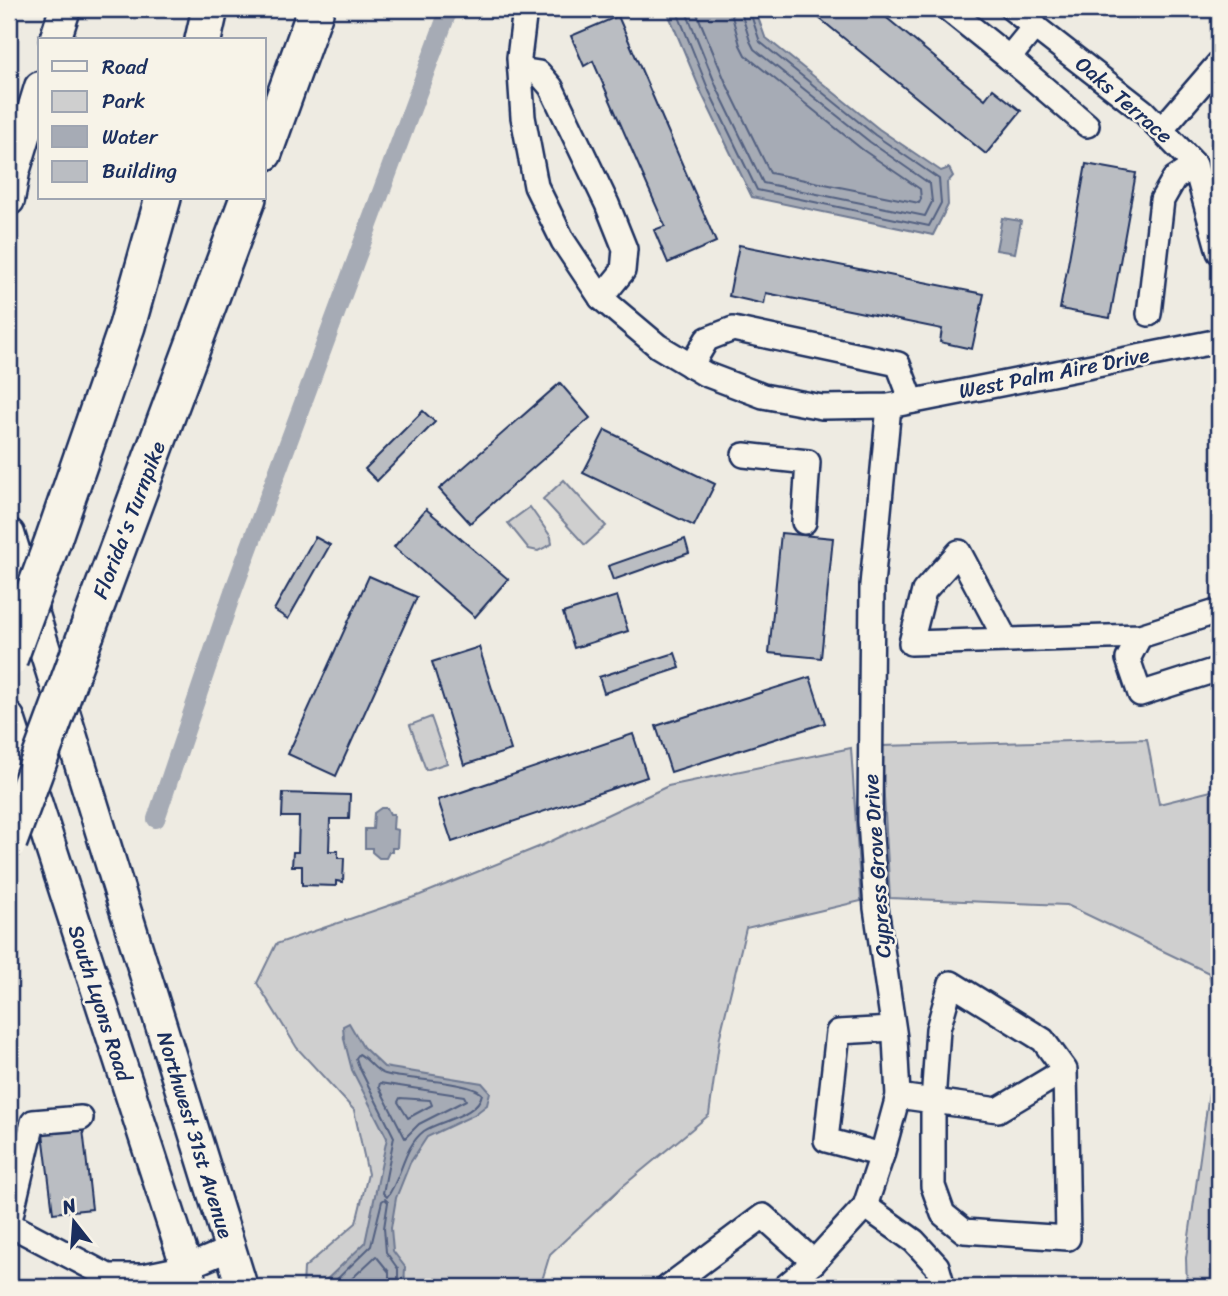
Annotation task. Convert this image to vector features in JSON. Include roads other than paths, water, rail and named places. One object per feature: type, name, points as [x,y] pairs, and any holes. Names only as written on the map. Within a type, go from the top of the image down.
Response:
[{"type":"highway","points":[[203,38],[210,9]]},
{"type":"highway","points":[[266,147],[316,9]]},
{"type":"highway","points":[[9,660],[127,326],[162,200]]},
{"type":"highway","name":"Florida's Turnpike","points":[[9,842],[247,200]]},
{"type":"main road","points":[[56,38],[65,9]]},
{"type":"main road","points":[[9,200],[14,172],[38,94]]},
{"type":"main road","name":"Northwest 31st Avenue","points":[[9,534],[242,1287]]},
{"type":"main road","name":"South Lyons Road","points":[[9,718],[190,1277]]},
{"type":"street","name":"West Palm Aire Drive","points":[[525,9],[519,58],[523,117],[536,186],[563,241],[601,298],[658,346],[705,374],[763,396],[822,407],[889,406],[1219,341]]},
{"type":"street","points":[[948,9],[1010,58],[1087,125]]},
{"type":"street","name":"Oaks Terrace","points":[[1012,9],[1143,111],[1195,165],[1219,252]]},
{"type":"street","points":[[1010,58],[1035,26]]},
{"type":"street","points":[[1162,129],[1219,63]]},
{"type":"street","points":[[520,70],[539,73],[551,87],[607,204],[625,249],[623,271],[601,298]]},
{"type":"street","points":[[1149,314],[1162,200],[1174,178],[1195,165]]},
{"type":"street","points":[[691,366],[707,339],[733,329],[898,364],[912,401]]},
{"type":"street","name":"Cypress Grove Drive","points":[[785,1287],[814,1262],[865,1206],[898,1096],[893,1030],[876,908],[870,821],[872,585],[889,406]]},
{"type":"street","points":[[744,455],[808,462],[804,522]]},
{"type":"street","points":[[1006,640],[959,551],[924,591],[911,643],[1140,636],[1219,611]]},
{"type":"street","points":[[1140,636],[1128,659],[1140,694],[1219,669]]},
{"type":"street","points":[[951,982],[1044,1040],[1065,1070],[1068,1238],[964,1231],[943,1214],[933,1186],[933,1102],[938,1029],[951,982]]},
{"type":"street","points":[[882,1155],[826,1140],[838,1032],[893,1030]]},
{"type":"street","points":[[898,1096],[998,1110],[1065,1070]]},
{"type":"street","points":[[81,1118],[33,1122],[9,1224],[108,1276],[190,1277],[230,1249]]},
{"type":"street","points":[[865,1206],[914,1241],[937,1266],[943,1287]]},
{"type":"street","points":[[668,1287],[763,1216],[814,1262]]},
{"type":"water","points":[[670,9],[755,9],[765,37],[879,129],[941,171],[949,168],[953,176],[947,183],[948,205],[933,235],[752,197],[702,94],[668,13]]},
{"type":"water","points":[[1002,218],[1021,221],[1015,253],[996,250]]},
{"type":"water","points":[[381,808],[387,808],[390,814],[394,814],[393,829],[398,830],[397,848],[392,848],[386,858],[379,858],[372,852],[372,848],[365,848],[365,829],[373,829],[374,813]]},
{"type":"water","points":[[349,1023],[363,1047],[384,1067],[482,1083],[490,1092],[487,1105],[474,1115],[427,1137],[410,1163],[396,1198],[391,1228],[393,1251],[405,1267],[404,1287],[314,1287],[323,1283],[365,1243],[387,1138],[352,1070],[343,1026]]},
{"type":"waterway","points":[[156,819],[231,597],[449,9]]}]
